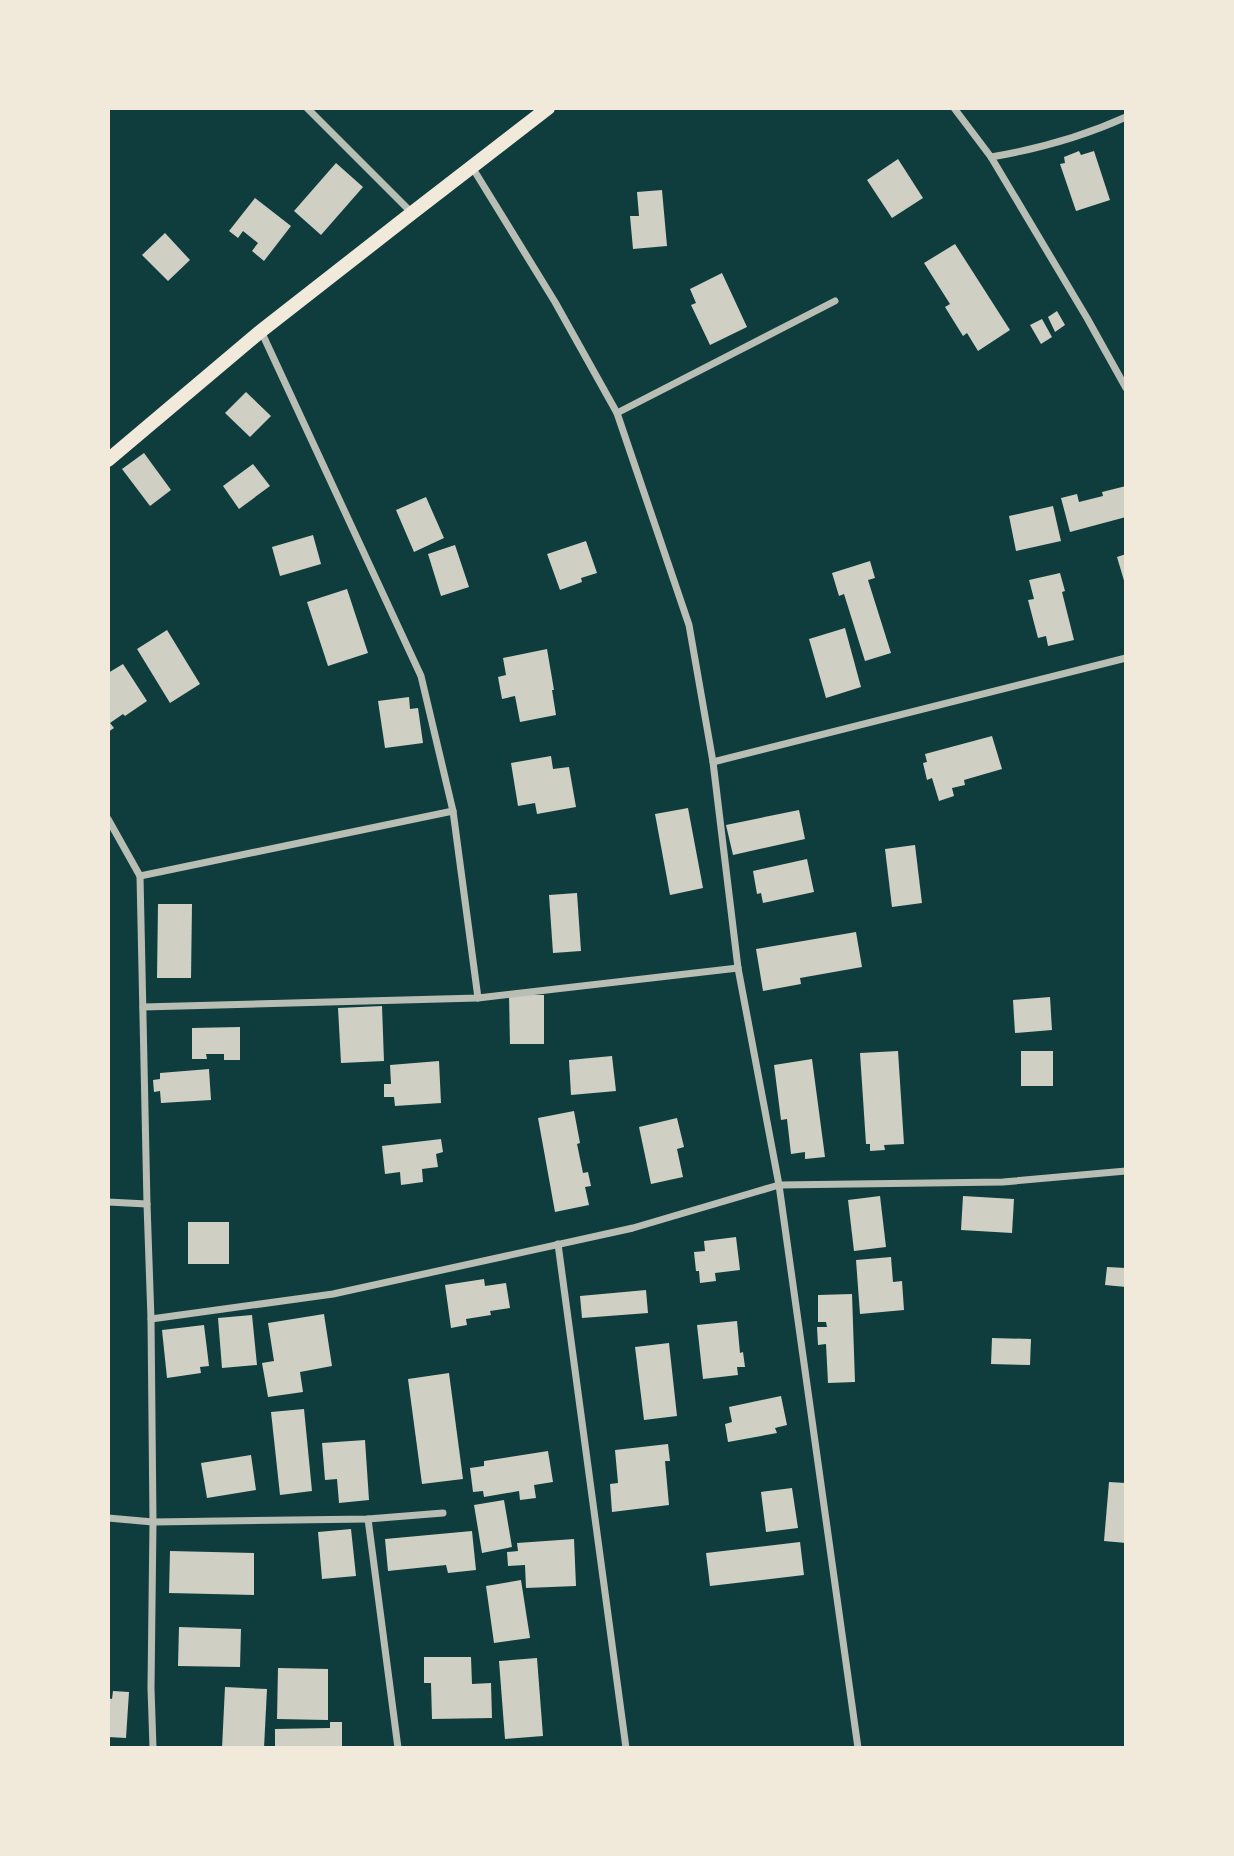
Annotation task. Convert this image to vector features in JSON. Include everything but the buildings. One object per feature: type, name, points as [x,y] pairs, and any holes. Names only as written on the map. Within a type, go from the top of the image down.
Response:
[{"type":"main road","points":[[108,460],[261,331],[548,108]]},
{"type":"street","points":[[307,108],[412,213]]},
{"type":"street","points":[[954,108],[991,157],[1087,318],[1125,388]]},
{"type":"street","points":[[991,157],[1031,150],[1093,132],[1125,117]]},
{"type":"street","points":[[472,167],[555,302],[617,413],[688,625],[713,762],[738,968],[779,1185],[858,1748]]},
{"type":"street","points":[[617,413],[835,301]]},
{"type":"street","points":[[261,331],[421,676],[453,811],[478,998]]},
{"type":"street","points":[[713,762],[1125,658]]},
{"type":"street","points":[[140,876],[453,811]]},
{"type":"street","points":[[108,819],[140,876],[151,1319],[153,1748]]},
{"type":"street","points":[[143,1007],[478,998],[738,968]]},
{"type":"street","points":[[151,1319],[333,1294],[633,1228],[779,1185],[1003,1182],[1125,1171]]},
{"type":"street","points":[[108,1202],[147,1204]]},
{"type":"street","points":[[558,1244],[626,1748]]},
{"type":"street","points":[[108,1518],[153,1522],[368,1519],[443,1513]]},
{"type":"street","points":[[368,1519],[398,1748]]}]
